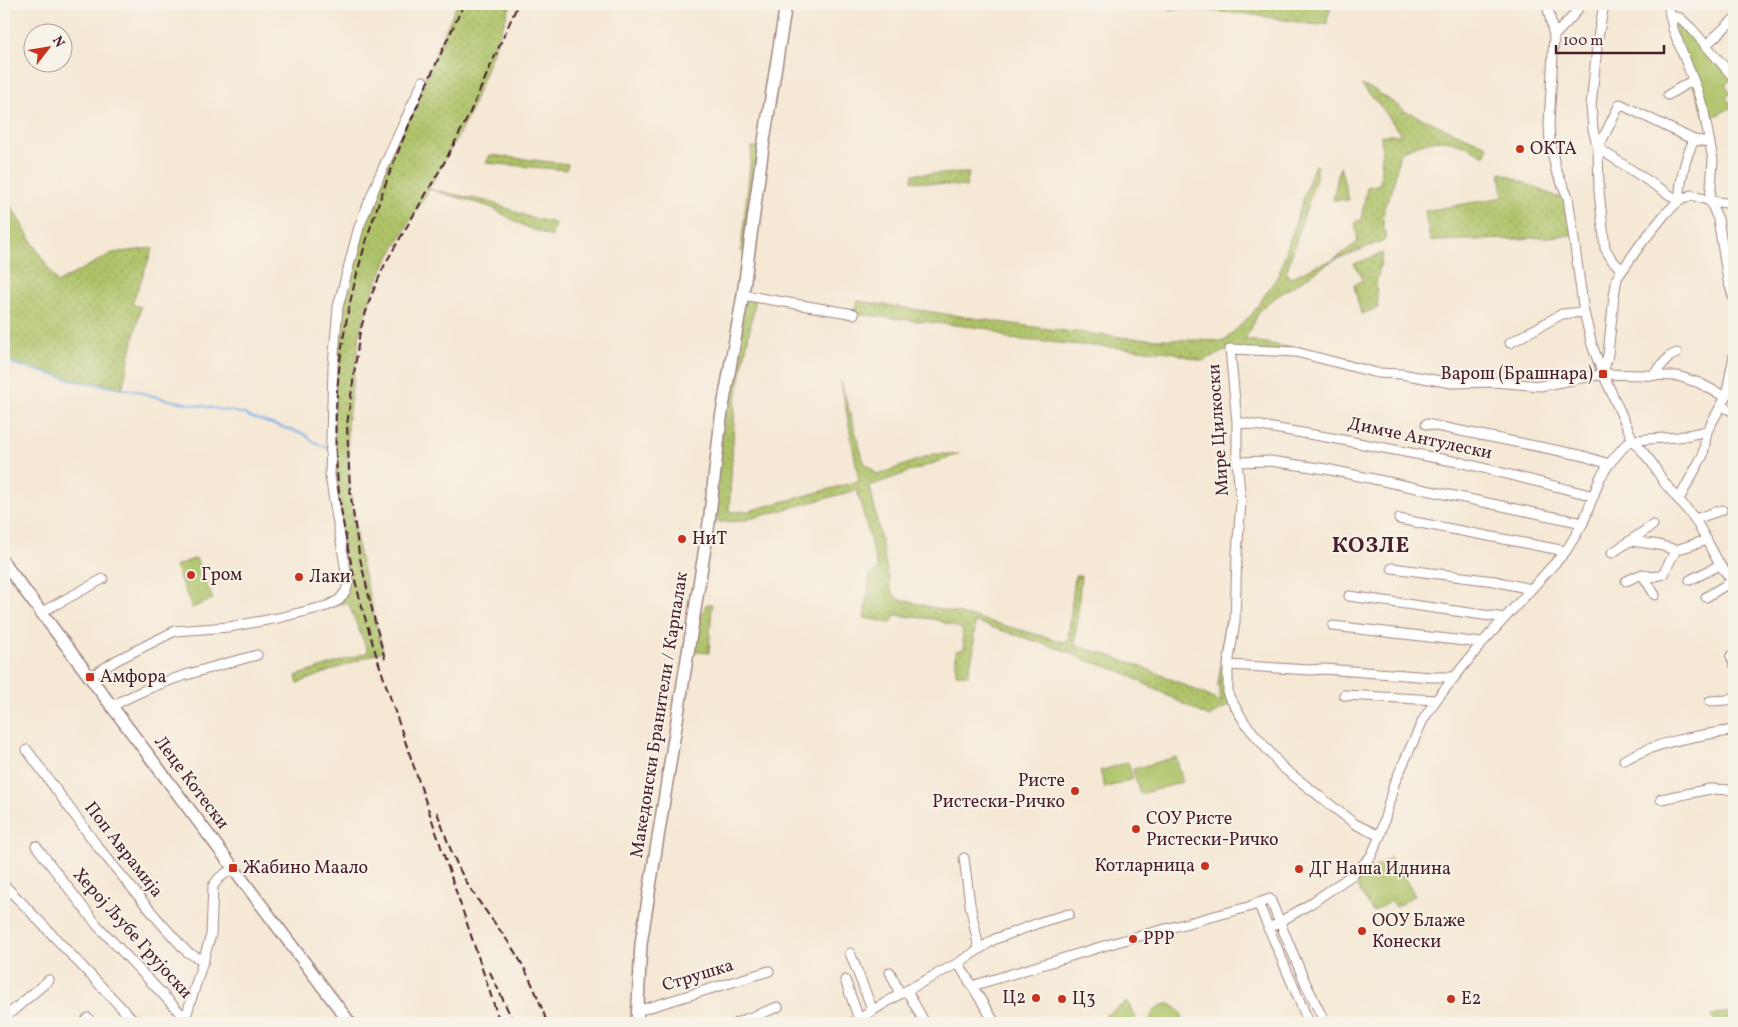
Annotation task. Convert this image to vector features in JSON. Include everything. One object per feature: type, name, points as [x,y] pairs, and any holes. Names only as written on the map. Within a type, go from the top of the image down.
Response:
[{"type":"main road","name":"Македонски Бранители / Карпалак","points":[[637,1023],[641,944],[709,523],[721,418],[743,295],[763,147],[786,4]]},
{"type":"main road","name":"Леце Котески","points":[[4,563],[350,1023]]},
{"type":"street","points":[[1547,4],[1554,36],[1549,124],[1550,142],[1556,170],[1568,197],[1584,312],[1592,345],[1633,440],[1652,463],[1663,482],[1695,519],[1720,565],[1734,581],[1706,597]]},
{"type":"street","points":[[1554,36],[1572,17],[1581,4]]},
{"type":"street","points":[[1602,4],[1603,10],[1591,106],[1593,129],[1598,148],[1599,192],[1605,248],[1612,260],[1622,270]]},
{"type":"street","points":[[1668,4],[1673,29],[1703,108],[1712,160],[1710,201],[1718,219],[1728,280],[1734,299]]},
{"type":"street","points":[[1670,16],[1680,18],[1692,29],[1734,78]]},
{"type":"street","points":[[1705,46],[1733,20]]},
{"type":"street","points":[[1668,95],[1693,80]]},
{"type":"street","points":[[90,677],[117,660],[175,631],[229,627],[303,612],[327,606],[339,600],[346,591],[348,583],[330,476],[332,366],[338,307],[359,227],[379,177],[423,81]]},
{"type":"street","points":[[1598,148],[1620,104],[1694,140],[1710,142]]},
{"type":"street","points":[[1679,201],[1681,176],[1687,153],[1694,140]]},
{"type":"street","points":[[1598,148],[1679,201]]},
{"type":"street","points":[[1603,374],[1608,354],[1617,278],[1640,244],[1666,213],[1679,201],[1691,195],[1710,201],[1734,204]]},
{"type":"street","points":[[743,295],[854,314]]},
{"type":"street","points":[[1510,343],[1562,314],[1584,312]]},
{"type":"street","name":"Мире Цилкоски","points":[[1380,836],[1355,824],[1336,811],[1282,768],[1245,723],[1228,695],[1228,665],[1235,622],[1241,502],[1237,462],[1237,422],[1230,349],[1296,352],[1377,372],[1401,374],[1452,383],[1494,382],[1540,386],[1603,374],[1678,376],[1699,383],[1724,401],[1734,412]]},
{"type":"street","points":[[1653,375],[1670,356],[1677,353]]},
{"type":"street","points":[[1679,499],[1703,455],[1708,431],[1724,401],[1733,370],[1734,355]]},
{"type":"street","name":"Димче Антулески","points":[[1237,422],[1323,436],[1463,463],[1594,496]]},
{"type":"street","name":"Димче Антулески","points":[[1426,424],[1580,455],[1608,464]]},
{"type":"street","points":[[1268,929],[1281,923],[1355,873],[1371,856],[1380,836],[1394,784],[1424,720],[1436,700],[1482,643],[1566,551],[1583,523],[1600,478],[1608,464],[1627,443],[1633,440],[1680,437],[1708,431]]},
{"type":"street","points":[[1237,462],[1270,461],[1326,469],[1583,523]]},
{"type":"street","points":[[1695,519],[1722,510]]},
{"type":"street","points":[[1399,519],[1566,551]]},
{"type":"street","points":[[1612,553],[1653,525]]},
{"type":"street","points":[[1631,541],[1659,545],[1676,550],[1707,540]]},
{"type":"street","points":[[1626,582],[1642,574],[1652,577],[1663,574],[1676,550]]},
{"type":"street","points":[[1690,580],[1720,565]]},
{"type":"street","points":[[1392,568],[1494,581],[1531,589]]},
{"type":"street","points":[[1642,574],[1655,595]]},
{"type":"street","points":[[40,613],[103,579]]},
{"type":"street","points":[[1349,596],[1505,618]]},
{"type":"street","points":[[1333,626],[1482,643]]},
{"type":"street","points":[[111,707],[134,694],[165,681],[257,655]]},
{"type":"street","points":[[1228,665],[1453,677]]},
{"type":"street","points":[[1344,695],[1436,700]]},
{"type":"street","points":[[1710,701],[1727,700],[1734,697]]},
{"type":"street","points":[[1624,760],[1660,744],[1734,730]]},
{"type":"street","name":"Поп Аврамија","points":[[27,750],[98,847],[160,922],[187,952],[204,961]]},
{"type":"street","points":[[1661,799],[1710,789],[1734,790]]},
{"type":"street","name":"Херој Љубе Грујоски","points":[[36,846],[97,925],[185,1021]]},
{"type":"street","points":[[964,858],[970,904],[979,949]]},
{"type":"street","points":[[185,1021],[211,935],[213,886],[233,868]]},
{"type":"street","points":[[4,885],[136,1023]]},
{"type":"street","points":[[972,986],[1117,942],[1270,899],[1305,982],[1325,1023]]},
{"type":"street","points":[[1258,903],[1309,1023]]},
{"type":"street","points":[[864,1019],[995,939],[1069,914]]},
{"type":"street","points":[[850,953],[864,1019]]},
{"type":"street","points":[[958,963],[995,1023]]},
{"type":"street","name":"Струшка","points":[[637,1011],[769,971]]},
{"type":"street","points":[[890,972],[925,1023]]},
{"type":"street","points":[[4,1018],[49,980]]},
{"type":"street","points":[[845,980],[864,1019]]},
{"type":"street","points":[[736,1023],[758,1019],[778,1007]]},
{"type":"green space","points":[[457,4],[504,4],[510,7],[468,117],[385,264],[371,296],[360,331],[347,425],[350,490],[359,554],[383,651],[298,683],[296,676],[368,652],[348,603],[327,606],[346,591],[330,476],[338,307],[359,227]]},
{"type":"green space","points":[[1166,4],[1332,4],[1327,24],[1317,25],[1247,14],[1177,8],[1170,11]]},
{"type":"green space","points":[[1670,16],[1680,18],[1734,78],[1725,84],[1731,93],[1726,98],[1734,106],[1706,121]]},
{"type":"green space","points":[[1361,85],[1375,90],[1405,111],[1487,146],[1485,156],[1461,144],[1443,140],[1424,143],[1400,152],[1392,191],[1384,207],[1383,226],[1386,234],[1385,240],[1332,261],[1358,242],[1355,222],[1361,220],[1367,187],[1380,184],[1381,135],[1401,135],[1383,109]]},
{"type":"green space","points":[[752,147],[763,147],[749,250],[741,251]]},
{"type":"green space","points":[[490,155],[568,164],[566,170],[486,163]]},
{"type":"green space","points":[[1314,166],[1318,166],[1316,178],[1286,273],[1290,278],[1317,265],[1332,261],[1270,301],[1259,312],[1244,339],[1321,353],[1377,367],[1377,373],[1296,352],[1230,349],[1202,361],[1171,352],[1008,339],[991,329],[855,314],[858,301],[1048,329],[1128,338],[1224,341],[1252,314],[1279,274]]},
{"type":"green space","points":[[1340,166],[1349,200],[1333,200]]},
{"type":"green space","points":[[1500,172],[1557,197],[1568,197],[1575,235],[1519,239],[1430,241],[1425,211],[1503,197]]},
{"type":"green space","points":[[969,173],[966,187],[912,181],[913,174]]},
{"type":"green space","points":[[429,189],[490,202],[529,217],[555,223],[552,237],[522,225],[490,207]]},
{"type":"green space","points":[[4,195],[57,283],[112,253],[153,248],[132,304],[141,307],[122,389],[72,380],[4,361]]},
{"type":"green space","points":[[1383,253],[1376,284],[1378,308],[1361,314],[1354,285],[1363,279],[1354,264]]},
{"type":"green space","points":[[743,295],[756,298],[735,405],[729,512],[748,511],[859,481],[841,382],[864,462],[878,475],[933,454],[959,454],[870,486],[891,590],[898,599],[1064,642],[1068,641],[1075,576],[1081,576],[1075,646],[1131,663],[1221,702],[1218,685],[1226,621],[1235,622],[1228,665],[1233,703],[1209,717],[1120,671],[1086,660],[1069,652],[975,622],[974,649],[968,675],[956,674],[956,651],[964,649],[962,629],[934,619],[895,615],[891,623],[864,618],[870,575],[878,570],[857,490],[742,521],[719,522],[711,508]]},
{"type":"green space","name":"Гром","points":[[196,558],[213,599],[192,608],[175,566]]},
{"type":"green space","points":[[706,604],[712,604],[709,653],[688,651]]},
{"type":"green space","points":[[1176,757],[1183,782],[1140,794],[1133,769]]},
{"type":"green space","points":[[1128,762],[1133,779],[1105,788],[1100,771]]},
{"type":"green space","points":[[1391,857],[1415,895],[1396,907],[1391,901],[1373,912],[1354,881]]},
{"type":"green space","points":[[1127,1002],[1136,1017],[1134,1018],[1137,1023],[1107,1023],[1103,1017]]},
{"type":"green space","points":[[1169,1004],[1179,1011],[1183,1023],[1150,1023],[1151,1015],[1155,1009]]},
{"type":"green space","points":[[1734,1011],[1734,1022],[1717,1023],[1711,1016]]},
{"type":"waterway","points":[[4,361],[72,380],[136,391],[164,399],[245,414],[249,417],[304,434],[314,442],[328,448]]},
{"type":"railway","points":[[464,4],[398,151],[379,201],[363,252],[350,303],[341,356],[336,410],[336,456],[347,546],[370,634],[500,1023]]},
{"type":"railway","points":[[385,659],[359,554],[350,490],[347,425],[360,331],[371,296],[385,264],[444,163],[468,117],[518,4]]},
{"type":"railway","points":[[437,812],[452,853],[463,876],[521,962],[536,992],[547,1023]]},
{"type":"railway","points":[[490,972],[514,1023]]},
{"type":"place","name":"ОКТА","points":[[1520,149]]},
{"type":"place","name":"Варош (Брашнара)","points":[[1603,374]]},
{"type":"place","name":"НиТ","points":[[682,539]]},
{"type":"place","name":"Гром","points":[[191,575]]},
{"type":"place","name":"Лаки","points":[[299,577]]},
{"type":"place","name":"Амфора","points":[[90,677]]},
{"type":"place","name":"Ристе Ристески-Ричко","points":[[1075,791]]},
{"type":"place","name":"СОУ Ристе Ристески-Ричко","points":[[1136,829]]},
{"type":"place","name":"Котларница","points":[[1205,866]]},
{"type":"place","name":"Жабино Маало","points":[[233,868]]},
{"type":"place","name":"ДГ Наша Иднина","points":[[1299,869]]},
{"type":"place","name":"ООУ Блаже Конески","points":[[1362,931]]},
{"type":"place","name":"РРР","points":[[1133,939]]},
{"type":"place","name":"Ц2","points":[[1036,998]]},
{"type":"place","name":"Ц3","points":[[1062,999]]},
{"type":"place","name":"Е2","points":[[1451,999]]},
{"type":"district","name":"КОЗЛЕ","points":[[1371,546]]}]
